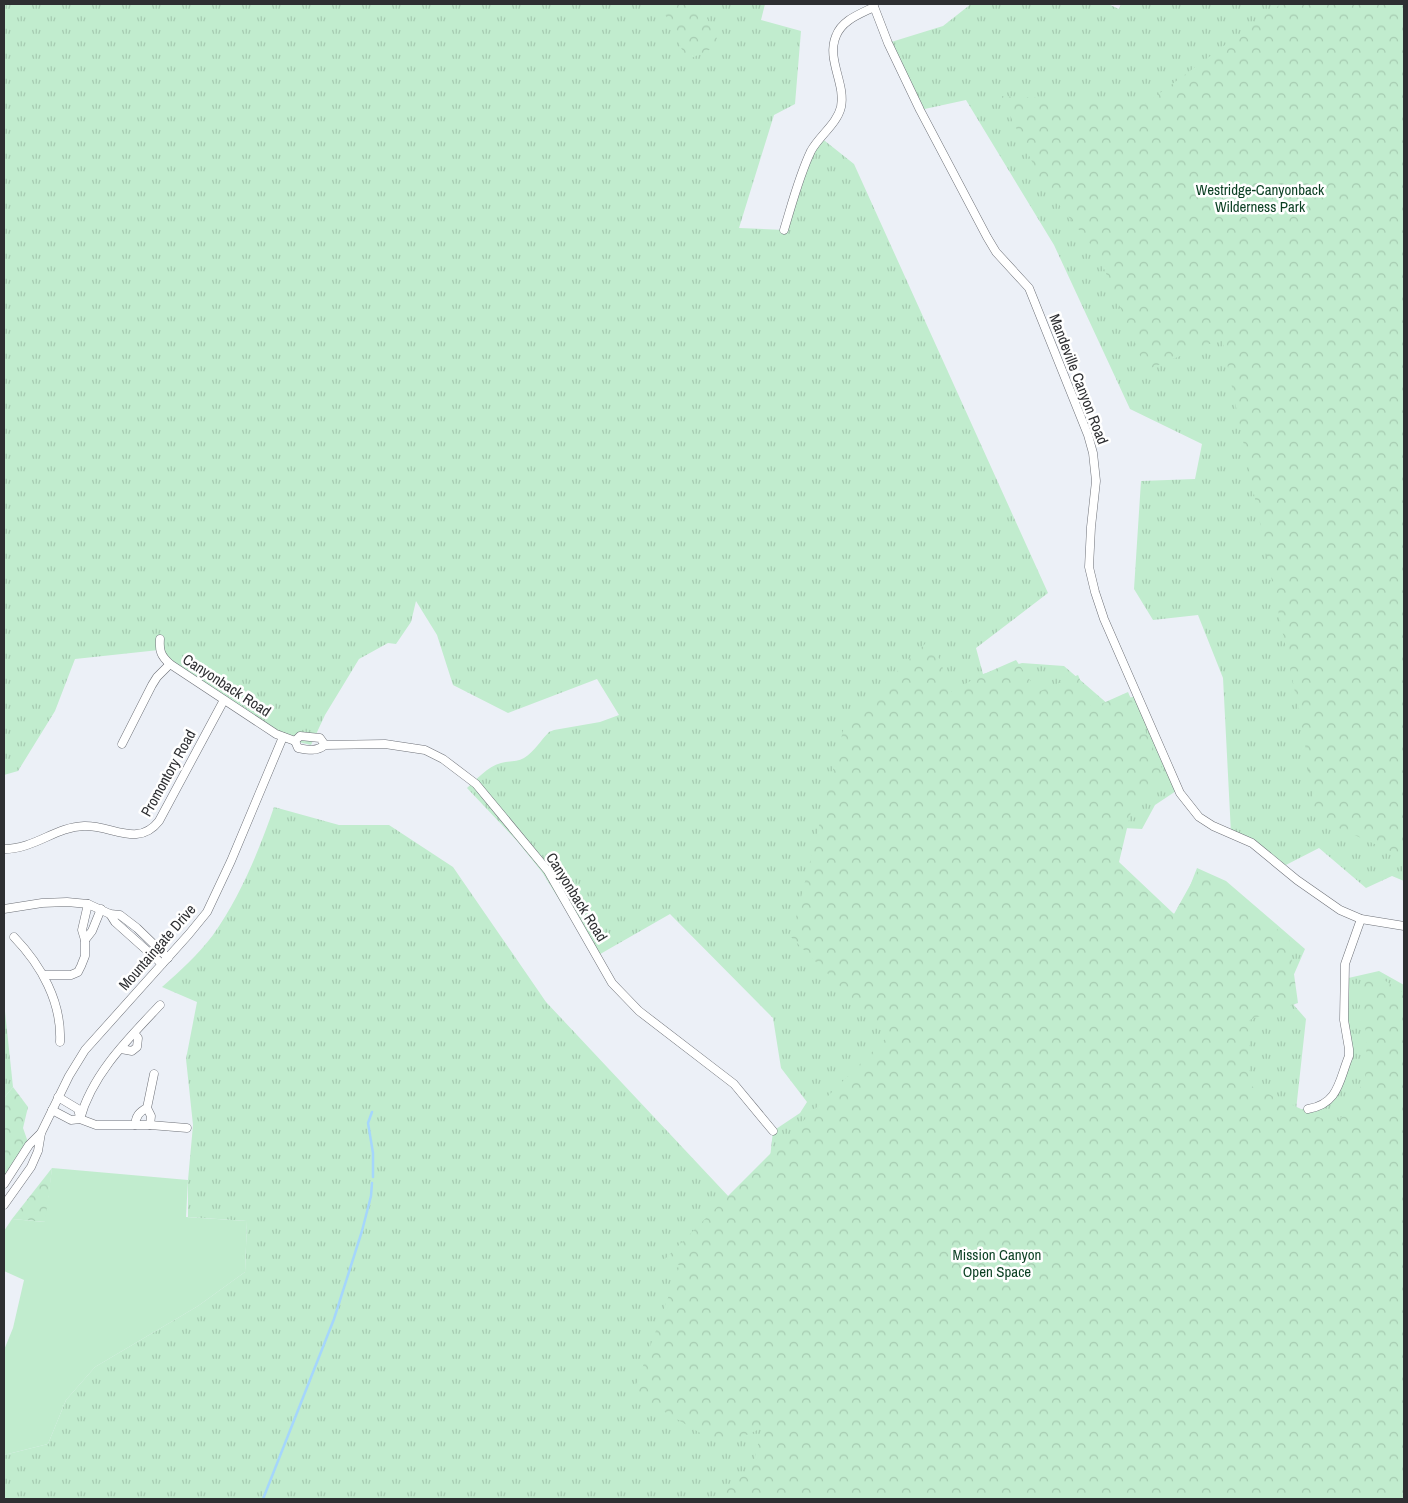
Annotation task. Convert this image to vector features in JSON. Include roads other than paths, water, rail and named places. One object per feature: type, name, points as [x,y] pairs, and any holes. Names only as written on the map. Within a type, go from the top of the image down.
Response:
[{"type":"street","points":[[784,230],[810,155],[820,137],[832,124],[840,110],[842,102],[835,58],[835,37],[843,24],[873,6]]},
{"type":"street","name":"Mandeville Canyon Road","points":[[873,6],[888,43],[920,110],[987,237],[996,252],[1029,288],[1074,397],[1088,434],[1095,468],[1096,481],[1089,553],[1089,567],[1095,592],[1104,619],[1180,793],[1199,817],[1213,826],[1252,843],[1296,880],[1340,910],[1361,919],[1404,926]]},
{"type":"street","name":"Canyonback Road","points":[[160,639],[159,650],[161,655],[170,664],[299,746],[319,750],[325,744],[385,744],[425,750],[443,759],[476,784],[548,870],[575,915],[607,976],[619,991],[639,1011],[734,1084],[773,1131]]},
{"type":"street","points":[[122,744],[152,685],[170,664]]},
{"type":"street","name":"Promontory Road","points":[[4,849],[28,846],[73,827],[98,827],[134,835],[147,832],[160,821],[224,700]]},
{"type":"street","points":[[299,746],[300,736],[320,738],[325,744]]},
{"type":"street","name":"Mountaingate Drive","points":[[4,1205],[31,1167],[38,1151],[41,1134],[58,1097],[85,1050],[198,924],[206,912],[216,894],[283,737]]},
{"type":"street","points":[[4,909],[42,903],[68,902],[88,904],[110,914],[120,915],[137,928],[165,961]]},
{"type":"street","points":[[44,976],[71,976],[78,972],[85,956],[85,940],[82,930],[88,904]]},
{"type":"street","points":[[85,940],[92,931],[101,909]]},
{"type":"street","points":[[110,914],[115,922],[130,935],[165,961]]},
{"type":"street","points":[[1308,1109],[1320,1106],[1331,1099],[1336,1092],[1349,1056],[1344,1020],[1345,964],[1361,919]]},
{"type":"street","points":[[130,935],[137,928]]},
{"type":"street","points":[[14,937],[44,976],[57,1012],[60,1042]]},
{"type":"street","points":[[80,1118],[90,1093],[121,1049],[160,1005]]},
{"type":"street","points":[[121,1049],[132,1051],[138,1047],[138,1038],[134,1033]]},
{"type":"street","points":[[150,1125],[151,1116],[147,1108],[154,1074]]},
{"type":"street","points":[[58,1097],[78,1110],[80,1118]]},
{"type":"street","points":[[135,1125],[136,1117],[147,1108]]},
{"type":"street","points":[[52,1110],[71,1120],[80,1118],[96,1125],[150,1125],[187,1128]]},
{"type":"street","name":"Mountaingate Drive","points":[[4,1184],[29,1145],[41,1134]]},
{"type":"waterway","points":[[372,1112],[368,1123],[373,1153],[373,1177]]},
{"type":"waterway","points":[[263,1499],[334,1319],[362,1231],[371,1196],[372,1183]]},
{"type":"park label","name":"Westridge-Canyonback Wilderness Park","points":[[1260,198]]},
{"type":"park label","name":"Mission Canyon Open Space","points":[[997,1262]]}]
